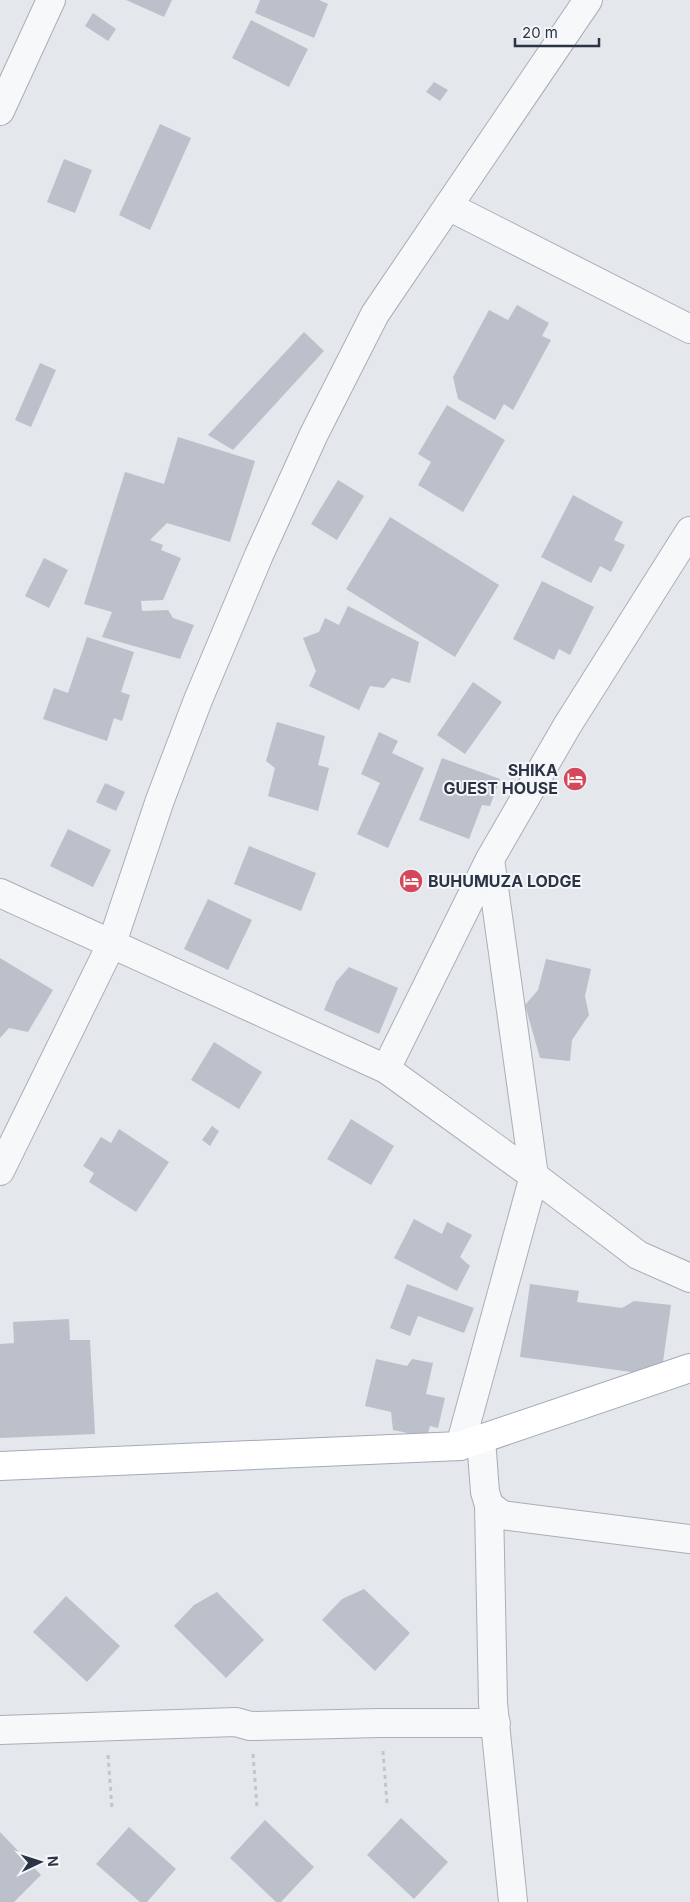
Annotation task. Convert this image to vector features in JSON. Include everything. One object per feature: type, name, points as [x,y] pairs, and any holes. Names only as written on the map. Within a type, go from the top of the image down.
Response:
[{"type":"main road","points":[[0,1466],[470,1443],[690,1368]]},
{"type":"street","points":[[0,112],[50,0]]},
{"type":"street","points":[[0,1171],[112,943],[160,800],[198,700],[259,555],[314,434],[375,314],[588,0]]},
{"type":"street","points":[[448,206],[690,329]]},
{"type":"street","points":[[386,1069],[490,859],[566,726],[690,531]]},
{"type":"street","points":[[490,859],[534,1176],[470,1443],[489,1505],[494,1703],[513,1902]]},
{"type":"street","points":[[0,893],[386,1069],[534,1176],[638,1255],[690,1278]]},
{"type":"street","points":[[489,1505],[502,1514],[690,1539]]},
{"type":"street","points":[[0,1730],[236,1722],[250,1726],[380,1723],[496,1724]]},
{"type":"path","points":[[380,1723],[387,1803]]},
{"type":"path","points":[[106,1726],[112,1809]]},
{"type":"path","points":[[250,1726],[257,1807]]},
{"type":"building","points":[[126,0],[172,0],[164,17]]},
{"type":"building","points":[[260,0],[319,0],[328,4],[314,38],[255,13]]},
{"type":"building","points":[[93,13],[116,29],[108,41],[85,26]]},
{"type":"building","points":[[251,20],[308,49],[289,87],[232,58]]},
{"type":"building","points":[[434,82],[448,90],[440,101],[426,92]]},
{"type":"building","points":[[160,124],[191,138],[150,230],[119,215]]},
{"type":"building","points":[[64,159],[92,170],[75,213],[47,202]]},
{"type":"building","points":[[517,305],[549,323],[542,336],[551,340],[513,410],[504,404],[495,420],[458,399],[453,377],[489,310],[508,320]]},
{"type":"building","points":[[304,332],[324,351],[233,450],[208,435]]},
{"type":"building","points":[[40,363],[56,370],[31,427],[15,420]]},
{"type":"building","points":[[447,405],[505,440],[463,512],[418,485],[431,462],[418,454]]},
{"type":"building","points":[[178,437],[255,461],[230,542],[167,523],[150,540],[163,545],[161,550],[181,558],[163,600],[141,601],[142,611],[168,610],[173,618],[194,625],[180,659],[102,637],[112,612],[84,604],[125,472],[164,484]]},
{"type":"building","points":[[338,480],[364,496],[337,540],[311,524]]},
{"type":"building","points":[[573,495],[623,522],[614,540],[625,545],[611,572],[600,566],[591,583],[541,557]]},
{"type":"building","points":[[390,517],[499,585],[455,657],[346,589]]},
{"type":"building","points":[[44,558],[68,570],[49,608],[25,596]]},
{"type":"building","points":[[542,581],[594,607],[570,655],[559,649],[554,660],[513,639]]},
{"type":"building","points":[[348,606],[419,642],[410,683],[392,678],[384,688],[370,686],[359,710],[309,686],[316,671],[303,638],[319,632],[325,618],[339,625]]},
{"type":"building","points":[[87,637],[134,652],[121,692],[130,695],[122,721],[114,718],[107,741],[43,719],[54,688],[68,693]]},
{"type":"building","points":[[473,682],[502,702],[465,754],[437,735]]},
{"type":"building","points":[[277,722],[325,736],[318,765],[329,768],[318,811],[268,796],[275,768],[266,761]]},
{"type":"building","points":[[379,732],[398,741],[392,753],[424,768],[388,848],[357,834],[380,783],[361,774]]},
{"type":"building","points":[[442,758],[500,779],[490,806],[482,805],[469,839],[419,820]]},
{"type":"building","points":[[105,783],[125,792],[116,811],[96,802]]},
{"type":"building","points":[[68,829],[111,850],[93,887],[50,866]]},
{"type":"building","points":[[249,846],[316,873],[301,911],[234,884]]},
{"type":"building","points":[[208,899],[252,920],[228,970],[184,949]]},
{"type":"building","points":[[0,958],[53,990],[28,1032],[9,1028],[0,1038]]},
{"type":"building","points":[[546,959],[591,969],[585,996],[589,1015],[572,1040],[570,1061],[540,1058],[525,1005],[538,990]]},
{"type":"building","points":[[349,967],[398,988],[379,1034],[324,1010],[336,982]]},
{"type":"building","points":[[214,1042],[262,1072],[239,1109],[191,1080]]},
{"type":"building","points":[[351,1119],[394,1146],[371,1185],[327,1159]]},
{"type":"building","points":[[212,1126],[219,1131],[210,1146],[202,1140]]},
{"type":"building","points":[[119,1129],[169,1162],[136,1212],[89,1182],[94,1173],[83,1166],[101,1137],[111,1143]]},
{"type":"building","points":[[414,1219],[442,1234],[447,1222],[472,1235],[460,1257],[470,1266],[457,1291],[394,1258]]},
{"type":"building","points":[[407,1284],[474,1308],[464,1333],[418,1316],[410,1336],[390,1328]]},
{"type":"building","points":[[530,1284],[579,1291],[577,1302],[622,1308],[634,1301],[671,1305],[661,1376],[520,1357]]},
{"type":"building","points":[[69,1319],[70,1340],[90,1340],[95,1434],[0,1438],[0,1344],[14,1343],[13,1322]]},
{"type":"building","points":[[376,1359],[407,1366],[412,1359],[433,1363],[426,1394],[445,1398],[438,1428],[430,1426],[427,1437],[393,1430],[391,1412],[365,1406]]},
{"type":"building","points":[[364,1589],[410,1633],[375,1671],[322,1620],[342,1599]]},
{"type":"building","points":[[217,1592],[264,1640],[226,1678],[174,1626],[194,1605]]},
{"type":"building","points":[[66,1596],[120,1646],[87,1682],[33,1632]]},
{"type":"building","points":[[401,1818],[448,1862],[414,1899],[367,1855]]},
{"type":"building","points":[[265,1820],[314,1867],[281,1902],[276,1902],[230,1858]]},
{"type":"building","points":[[129,1827],[176,1869],[147,1902],[140,1902],[96,1864]]},
{"type":"building","points":[[0,1832],[41,1875],[14,1902],[0,1902]]},
{"type":"place","name":"SHIKA GUEST HOUSE","points":[[575,779]]},
{"type":"place","name":"BUHUMUZA LODGE","points":[[411,881]]}]
